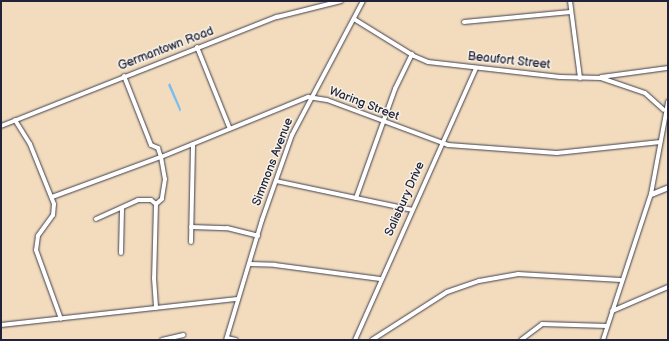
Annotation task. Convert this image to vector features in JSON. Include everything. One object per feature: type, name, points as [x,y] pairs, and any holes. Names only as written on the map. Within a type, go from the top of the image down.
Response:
[{"type":"street","name":"Germantown Road","points":[[1,126],[124,76],[288,13],[341,1]]},
{"type":"street","name":"Simmons Avenue","points":[[227,339],[258,236],[292,135],[363,1]]},
{"type":"street","points":[[570,1],[580,78]]},
{"type":"street","points":[[464,22],[571,12]]},
{"type":"street","name":"Beaufort Street","points":[[354,19],[412,54],[433,63],[580,78],[601,78],[645,93],[664,110]]},
{"type":"street","points":[[197,48],[230,129]]},
{"type":"street","points":[[356,198],[398,81],[412,54]]},
{"type":"street","name":"Salisbury Drive","points":[[355,340],[380,279],[476,68]]},
{"type":"street","points":[[601,78],[668,68]]},
{"type":"street","points":[[124,76],[151,145],[158,148],[161,157],[165,190],[162,199],[156,204],[154,278],[156,308]]},
{"type":"street","name":"Waring Street","points":[[52,197],[161,157],[311,97],[327,100],[441,144],[557,153],[660,142]]},
{"type":"street","points":[[603,340],[621,280],[651,194],[664,110],[668,102]]},
{"type":"street","points":[[15,120],[30,144],[52,197],[55,210],[38,236],[36,250],[61,318]]},
{"type":"street","points":[[191,242],[193,144]]},
{"type":"street","points":[[276,181],[412,210]]},
{"type":"street","points":[[651,194],[668,187]]},
{"type":"street","points":[[96,219],[117,212],[138,200],[151,200],[156,204]]},
{"type":"street","points":[[122,208],[122,253]]},
{"type":"street","points":[[191,227],[227,228],[258,236]]},
{"type":"street","points":[[250,264],[275,264],[380,279]]},
{"type":"street","points":[[372,340],[447,292],[479,281],[518,274],[621,280]]},
{"type":"street","points":[[612,311],[668,287]]},
{"type":"street","points":[[1,324],[238,299]]},
{"type":"street","points":[[521,340],[542,324],[607,326]]},
{"type":"street","points":[[162,340],[183,334]]},
{"type":"street","points":[[227,339],[236,340]]},
{"type":"water","points":[[170,83],[181,109],[180,112],[168,85]]}]
